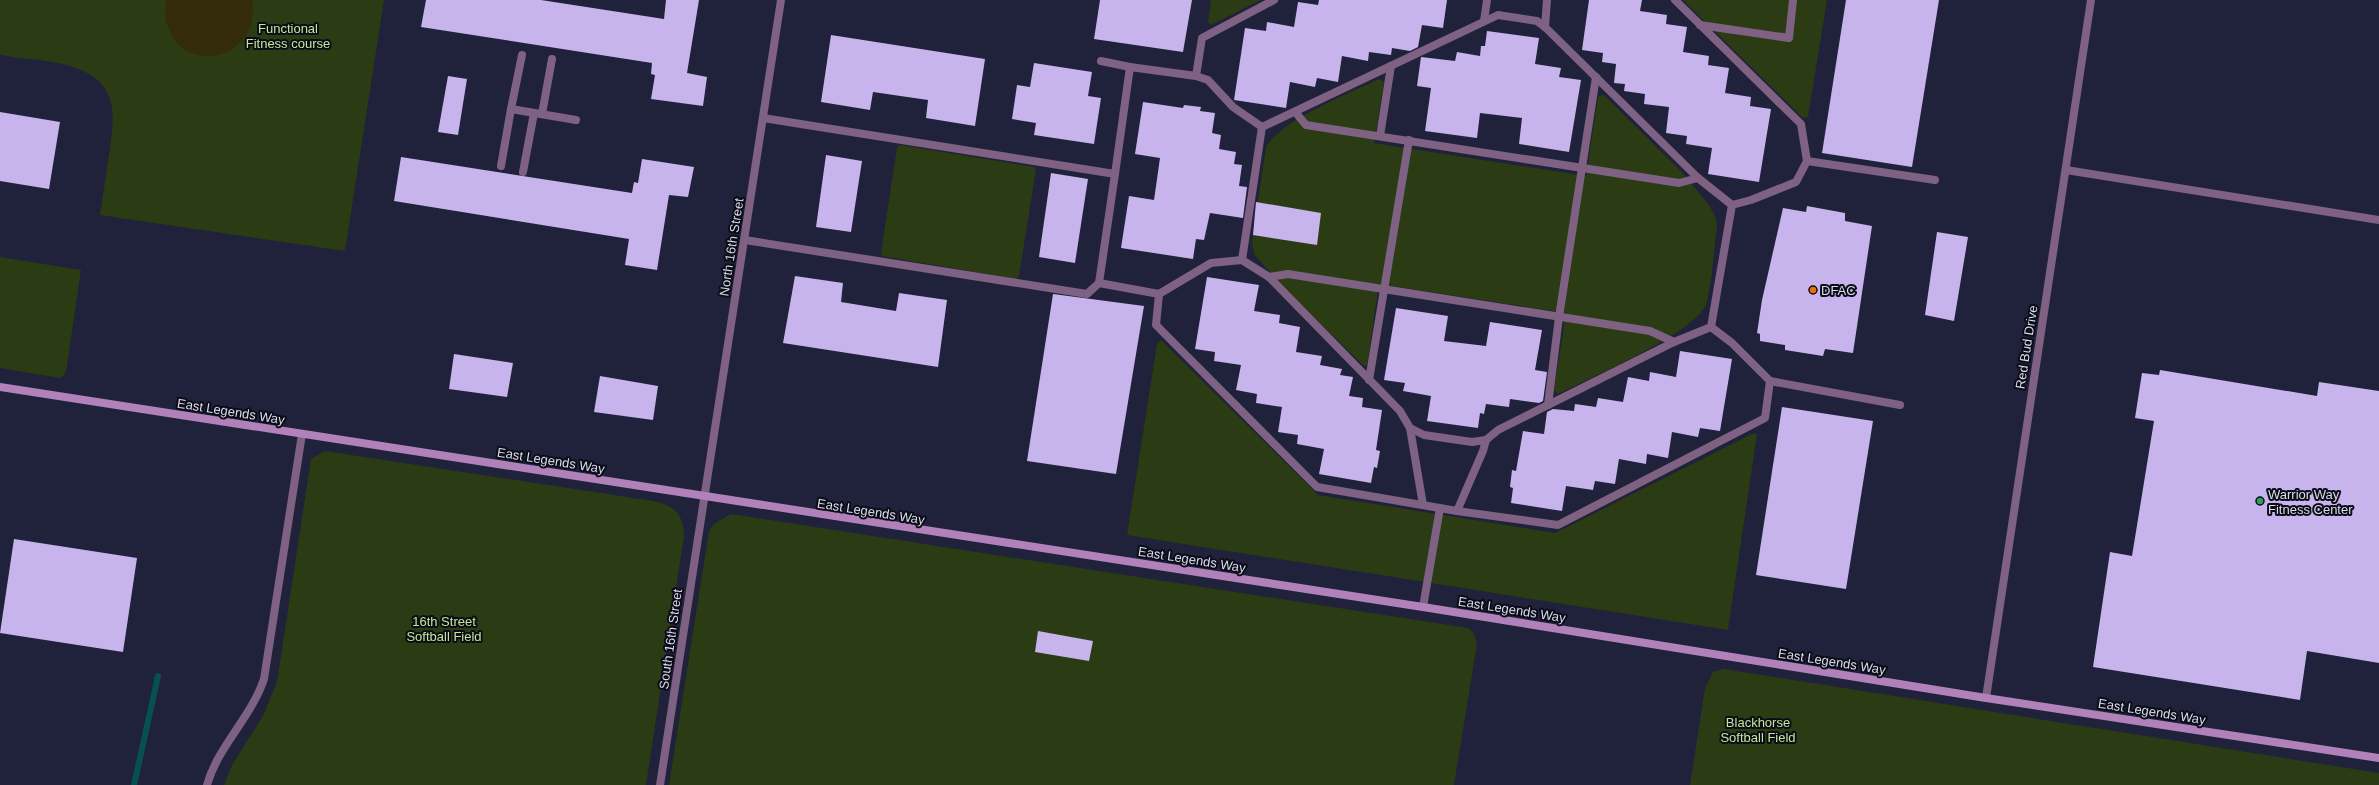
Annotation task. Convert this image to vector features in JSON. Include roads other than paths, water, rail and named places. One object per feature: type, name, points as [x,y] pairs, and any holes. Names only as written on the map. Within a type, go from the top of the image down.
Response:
[{"type":"street","name":"North 16th Street","points":[[703,497],[745,240],[781,0]]},
{"type":"street","points":[[1196,76],[1202,38],[1274,0]]},
{"type":"street","points":[[1484,21],[1487,0]]},
{"type":"street","points":[[1546,27],[1547,0]]},
{"type":"street","points":[[1675,0],[1801,124],[1807,161],[1796,182],[1732,206]]},
{"type":"street","points":[[1700,24],[1789,38],[1793,0]]},
{"type":"street","name":"Red Bud Drive","points":[[1986,698],[2091,0]]},
{"type":"street","points":[[1262,127],[1296,113],[1498,15],[1537,21],[1546,27],[1698,178],[1732,206]]},
{"type":"street","points":[[501,166],[522,54]]},
{"type":"street","points":[[523,172],[552,59]]},
{"type":"street","points":[[1101,61],[1130,67],[1196,76],[1208,80],[1233,108],[1262,127]]},
{"type":"street","points":[[1380,136],[1391,66]]},
{"type":"street","points":[[745,240],[1022,286],[1087,294],[1100,283],[1130,67]]},
{"type":"street","points":[[1548,405],[1559,317],[1596,78]]},
{"type":"street","points":[[511,109],[576,120]]},
{"type":"street","points":[[1296,113],[1306,125],[1679,183],[1698,178]]},
{"type":"street","points":[[763,118],[1115,174]]},
{"type":"street","points":[[1242,260],[1262,127]]},
{"type":"street","points":[[1369,380],[1409,140]]},
{"type":"street","points":[[1807,161],[1935,180]]},
{"type":"street","points":[[2066,170],[2379,220]]},
{"type":"street","points":[[1711,327],[1732,206]]},
{"type":"street","points":[[1100,283],[1159,294],[1211,263],[1242,260],[1269,277],[1400,411],[1410,428],[1423,505]]},
{"type":"street","points":[[1269,277],[1288,274],[1559,317],[1650,332],[1674,342]]},
{"type":"street","points":[[1159,294],[1156,325],[1317,487],[1440,508],[1558,524],[1765,418],[1770,381]]},
{"type":"street","points":[[1410,428],[1424,435],[1472,442],[1486,440],[1498,430],[1674,342],[1711,327]]},
{"type":"street","points":[[1711,327],[1732,343],[1770,381],[1900,405]]},
{"type":"street","name":"East Legends Way","points":[[0,387],[703,497],[1423,606],[1986,698],[2379,758]]},
{"type":"street","points":[[207,785],[224,749],[258,696],[264,679],[302,434]]},
{"type":"street","points":[[1457,510],[1483,451],[1486,440]]},
{"type":"street","name":"South 16th Street","points":[[660,785],[703,497]]},
{"type":"street","points":[[1423,606],[1440,508]]},
{"type":"waterway","points":[[134,785],[158,676]]},
{"type":"place","name":"DFAC","points":[[1813,290]]},
{"type":"place","name":"Warrior Way Fitness Center","points":[[2260,501]]},
{"type":"park label","name":"Functional Fitness course","points":[[288,36]]},
{"type":"park label","name":"16th Street Softball Field","points":[[444,628]]},
{"type":"park label","name":"Blackhorse Softball Field","points":[[1758,730]]}]
